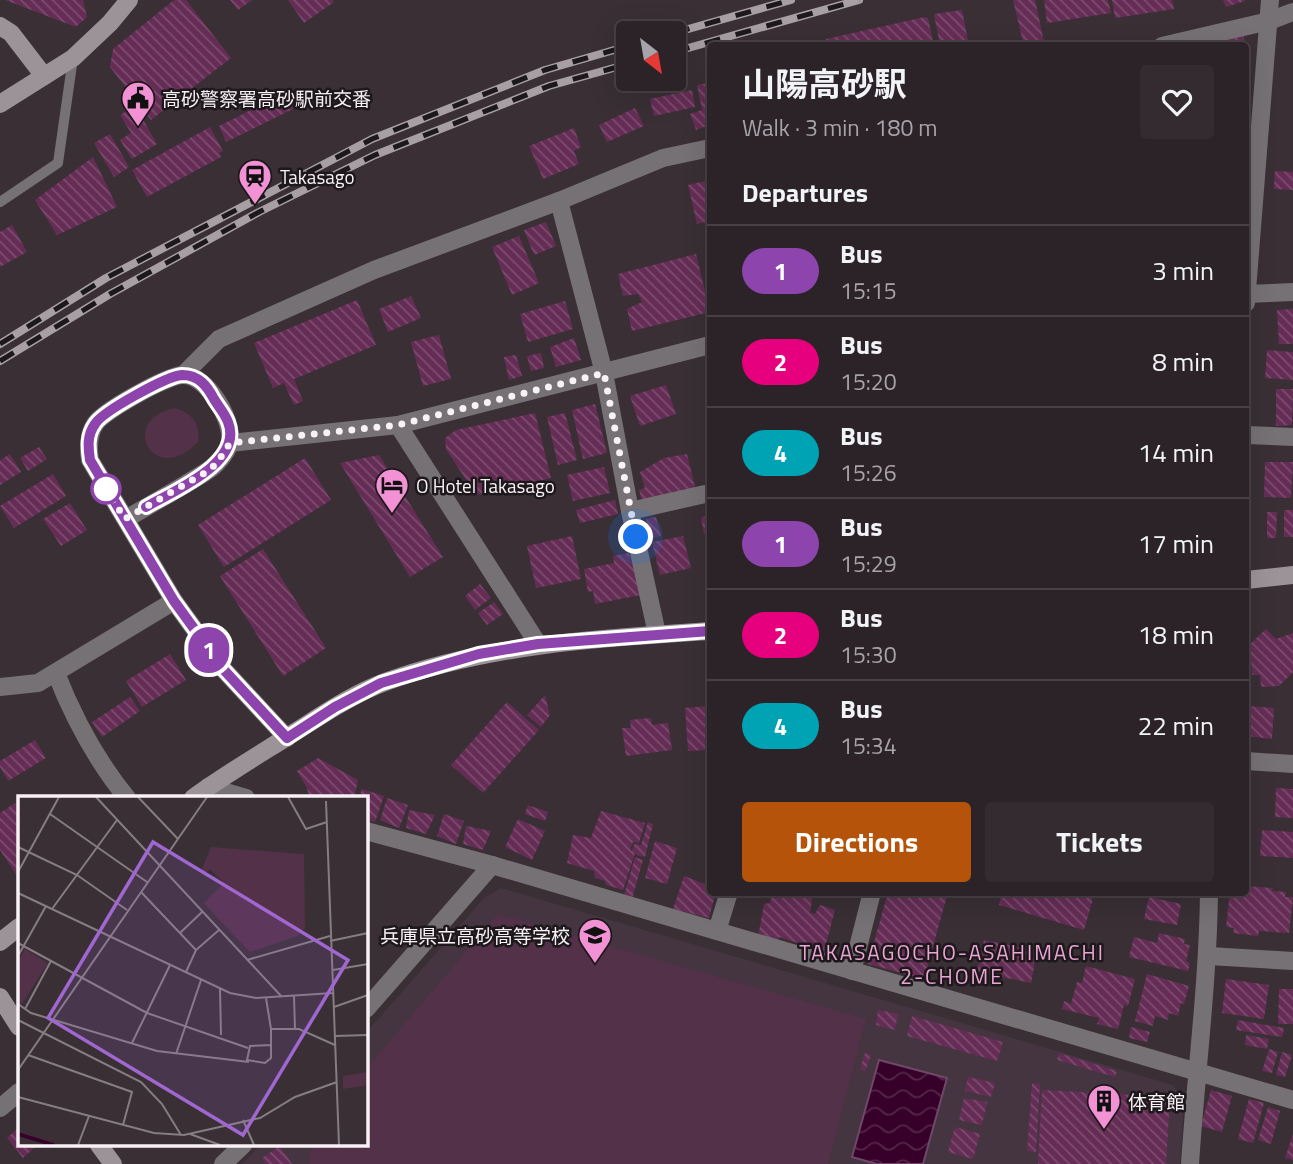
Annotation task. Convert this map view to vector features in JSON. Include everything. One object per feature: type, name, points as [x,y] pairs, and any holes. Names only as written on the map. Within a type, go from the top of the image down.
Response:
[{"type":"street","points":[[0,104],[74,58],[129,0]]},
{"type":"street","points":[[1249,258],[1270,0]]},
{"type":"street","points":[[1179,42],[1269,21],[1293,12]]},
{"type":"street","points":[[0,26],[11,33],[44,76]]},
{"type":"street","points":[[183,375],[219,339],[374,270],[663,159],[707,149]]},
{"type":"street","points":[[559,201],[604,373],[657,634]]},
{"type":"street","points":[[1249,294],[1293,292]]},
{"type":"street","points":[[230,443],[398,425],[707,346]]},
{"type":"street","points":[[125,519],[208,471],[217,463],[230,443],[228,423],[200,379],[183,375],[165,379],[100,418],[93,426],[88,446],[90,460],[125,519],[174,601],[224,670],[287,738]]},
{"type":"street","points":[[398,425],[538,644]]},
{"type":"street","points":[[1249,435],[1293,437]]},
{"type":"street","points":[[630,511],[705,495]]},
{"type":"street","points":[[1249,580],[1293,575]]},
{"type":"street","points":[[0,687],[38,684],[174,601]]},
{"type":"street","points":[[196,796],[335,707],[381,683],[479,654],[538,644],[707,631]]},
{"type":"street","points":[[57,673],[90,747],[126,796]]},
{"type":"street","points":[[1249,761],[1293,764]]},
{"type":"street","points":[[208,787],[239,796]]},
{"type":"street","points":[[368,832],[492,865],[1293,1100]]},
{"type":"street","points":[[368,1007],[492,865]]},
{"type":"street","points":[[717,931],[728,896]]},
{"type":"street","points":[[852,971],[871,896]]},
{"type":"street","points":[[1190,1164],[1196,1072],[1209,956],[1209,896]]},
{"type":"street","points":[[0,942],[18,928]]},
{"type":"street","points":[[1209,956],[1293,961]]},
{"type":"street","points":[[0,997],[18,1025]]},
{"type":"street","points":[[0,1108],[18,1093]]},
{"type":"street","points":[[100,1146],[113,1164]]},
{"type":"street","points":[[223,1164],[242,1146]]},
{"type":"lane","points":[[0,202],[58,163],[74,58]]},
{"type":"shaded area","points":[[175,408],[194,420],[198,430],[198,442],[182,454],[167,458],[156,455],[148,447],[145,436],[148,425],[157,415]]},
{"type":"shaded area","name":"兵庫県立高砂高等学校","points":[[501,888],[1173,1085],[1184,1101],[1180,1164],[242,1164],[260,1146],[368,1146],[368,1031],[484,898]]},
{"type":"shaded area","name":"兵庫県立高砂高等学校","points":[[498,914],[866,1019],[828,1164],[309,1164],[312,1146],[368,1146],[368,1067]]},
{"type":"water","points":[[879,1060],[947,1078],[923,1164],[877,1164],[852,1157]]},
{"type":"building","points":[[5,0],[83,0],[87,17],[76,27]]},
{"type":"building","points":[[174,0],[186,0],[231,58],[151,120],[110,67],[113,49]]},
{"type":"building","points":[[230,0],[252,0],[238,10]]},
{"type":"building","points":[[288,0],[332,0],[334,2],[304,23]]},
{"type":"building","points":[[1013,0],[1035,0],[1044,42],[1023,42]]},
{"type":"building","points":[[1044,0],[1108,0],[1111,13],[1047,23]]},
{"type":"building","points":[[1112,0],[1172,0],[1174,9],[1115,18]]},
{"type":"building","points":[[1223,0],[1245,0],[1245,1],[1226,7]]},
{"type":"building","points":[[962,10],[968,42],[939,42],[934,14]]},
{"type":"building","points":[[925,17],[928,18],[933,42],[826,42],[826,39]]},
{"type":"building","points":[[1243,34],[1245,42],[1224,42],[1223,39]]},
{"type":"building","points":[[707,83],[707,126],[696,130],[690,114],[702,110],[697,85]]},
{"type":"building","points":[[692,90],[695,107],[654,116],[650,99]]},
{"type":"building","points":[[287,92],[295,108],[226,142],[219,126]]},
{"type":"building","points":[[135,106],[157,144],[132,159],[120,140],[131,133],[120,115]]},
{"type":"building","points":[[635,108],[644,126],[607,142],[599,125]]},
{"type":"building","points":[[210,127],[223,151],[219,153],[221,157],[147,197],[132,170]]},
{"type":"building","points":[[574,128],[581,147],[574,151],[579,164],[543,179],[529,146]]},
{"type":"building","points":[[110,134],[129,167],[114,177],[94,143]]},
{"type":"building","points":[[93,157],[117,207],[57,235],[35,200]]},
{"type":"building","points":[[1275,171],[1293,172],[1293,190],[1274,189]]},
{"type":"building","points":[[707,181],[707,222],[697,224],[688,185]]},
{"type":"building","points":[[546,222],[556,246],[534,255],[524,230]]},
{"type":"building","points":[[12,225],[27,252],[0,267],[0,232]]},
{"type":"building","points":[[519,236],[539,283],[512,295],[492,247]]},
{"type":"building","points":[[696,254],[707,300],[707,313],[632,331],[627,309],[642,302],[638,294],[623,296],[618,274]]},
{"type":"building","points":[[411,296],[421,318],[388,332],[379,309]]},
{"type":"building","points":[[357,300],[376,345],[294,379],[303,401],[294,405],[284,383],[273,388],[254,343]]},
{"type":"building","points":[[565,301],[573,329],[528,342],[520,314]]},
{"type":"building","points":[[1293,309],[1293,344],[1279,344],[1277,310]]},
{"type":"building","points":[[439,335],[451,379],[423,386],[411,342]]},
{"type":"building","points":[[574,338],[581,360],[556,367],[550,347]]},
{"type":"building","points":[[1267,350],[1293,352],[1293,380],[1265,378]]},
{"type":"building","points":[[541,353],[544,368],[531,371],[527,356]]},
{"type":"building","points":[[516,355],[522,376],[509,380],[504,357]]},
{"type":"building","points":[[666,385],[676,414],[640,426],[630,396]]},
{"type":"building","points":[[1276,389],[1293,389],[1292,425],[1276,426]]},
{"type":"building","points":[[595,404],[607,453],[583,459],[572,410]]},
{"type":"building","points":[[535,413],[551,478],[476,495],[446,449],[445,438],[456,430]]},
{"type":"building","points":[[565,413],[577,460],[558,465],[547,417]]},
{"type":"building","points":[[39,447],[47,459],[28,471],[20,458]]},
{"type":"building","points":[[10,454],[21,472],[0,485],[0,460]]},
{"type":"building","points":[[687,454],[696,491],[642,501],[639,490],[645,488],[640,472],[664,458]]},
{"type":"building","points":[[379,455],[443,557],[410,577],[340,463]]},
{"type":"building","points":[[305,458],[331,500],[224,567],[198,525]]},
{"type":"building","points":[[1265,462],[1293,462],[1291,498],[1264,497]]},
{"type":"building","points":[[604,467],[610,493],[573,501],[567,475]]},
{"type":"building","points":[[53,474],[66,496],[14,528],[0,506]]},
{"type":"building","points":[[615,500],[618,514],[580,523],[576,510]]},
{"type":"building","points":[[70,503],[87,530],[61,546],[43,519]]},
{"type":"building","points":[[1284,510],[1293,510],[1293,537],[1284,537]]},
{"type":"building","points":[[1267,512],[1277,512],[1276,538],[1267,538]]},
{"type":"building","points":[[707,516],[707,534],[704,534],[701,517]]},
{"type":"building","points":[[656,517],[661,536],[651,538],[646,519]]},
{"type":"building","points":[[572,536],[581,579],[536,588],[527,546]]},
{"type":"building","points":[[683,536],[691,568],[660,575],[652,542]]},
{"type":"building","points":[[263,549],[326,648],[283,676],[220,576]]},
{"type":"building","points":[[629,553],[631,562],[635,562],[641,595],[595,604],[593,591],[588,592],[584,569],[614,563],[613,556]]},
{"type":"building","points":[[480,584],[491,598],[475,610],[465,596]]},
{"type":"building","points":[[494,602],[503,614],[487,625],[478,613]]},
{"type":"building","points":[[1266,629],[1276,639],[1293,633],[1293,672],[1279,686],[1261,687],[1260,675],[1252,675],[1249,645]]},
{"type":"building","points":[[170,654],[186,680],[142,707],[126,681]]},
{"type":"building","points":[[545,695],[550,715],[541,727],[527,715]]},
{"type":"building","points":[[130,697],[140,711],[102,737],[92,722]]},
{"type":"building","points":[[507,702],[539,730],[483,793],[451,765]]},
{"type":"building","points":[[707,706],[706,750],[688,751],[685,708]]},
{"type":"building","points":[[1249,706],[1274,708],[1272,739],[1249,736]]},
{"type":"building","points":[[651,718],[652,725],[668,723],[672,750],[626,756],[622,728],[631,728],[630,720]]},
{"type":"building","points":[[35,740],[46,758],[8,781],[0,767],[0,761]]},
{"type":"building","points":[[318,758],[358,780],[354,796],[309,796],[297,771]]},
{"type":"building","points":[[1276,788],[1293,789],[1293,818],[1275,817]]},
{"type":"building","points":[[362,789],[384,796],[375,822],[368,820],[368,796],[360,796]]},
{"type":"building","points":[[387,798],[408,805],[399,828],[380,820]]},
{"type":"building","points":[[15,803],[18,808],[17,876],[0,850],[0,813]]},
{"type":"building","points":[[528,805],[548,812],[545,821],[525,814]]},
{"type":"building","points":[[409,810],[435,815],[426,834],[406,828]]},
{"type":"building","points":[[601,811],[645,823],[639,843],[633,842],[630,849],[632,851],[634,844],[641,845],[648,822],[653,824],[645,857],[635,853],[623,890],[606,885],[605,881],[595,878],[594,871],[567,863],[573,835],[591,838]]},
{"type":"building","points":[[444,814],[464,821],[456,844],[437,836]]},
{"type":"building","points":[[518,819],[545,831],[532,860],[505,847]]},
{"type":"building","points":[[466,826],[491,831],[483,850],[463,844]]},
{"type":"building","points":[[1262,830],[1293,832],[1293,858],[1260,856]]},
{"type":"building","points":[[655,841],[677,848],[667,884],[645,878]]},
{"type":"building","points":[[635,857],[643,860],[632,899],[624,895]]},
{"type":"building","points":[[684,876],[707,885],[707,896],[715,896],[709,918],[673,909]]},
{"type":"building","points":[[1249,886],[1273,888],[1272,891],[1286,892],[1285,897],[1293,897],[1289,933],[1259,931],[1258,936],[1233,933],[1234,928],[1226,927],[1230,896],[1249,896]]},
{"type":"building","points":[[771,896],[812,896],[810,913],[815,914],[820,905],[835,910],[824,951],[779,937],[778,941],[758,937],[764,904],[770,903]]},
{"type":"building","points":[[887,896],[947,896],[924,979],[868,964]]},
{"type":"building","points":[[1001,896],[1084,896],[1093,899],[1084,930],[999,905]]},
{"type":"building","points":[[1149,897],[1181,904],[1177,925],[1144,919]]},
{"type":"building","points":[[1159,933],[1185,939],[1184,944],[1190,945],[1186,961],[1190,963],[1188,971],[1129,957],[1134,937],[1157,943]]},
{"type":"building","points":[[984,940],[1037,951],[1031,983],[977,972]]},
{"type":"building","points":[[1086,966],[1135,979],[1118,1029],[1097,1024],[1099,1018],[1062,1009],[1064,1001],[1071,1004],[1077,982],[1082,983]]},
{"type":"building","points":[[1147,974],[1189,986],[1178,1016],[1169,1013],[1168,1020],[1155,1016],[1153,1026],[1135,1021]]},
{"type":"building","points":[[1226,979],[1269,985],[1264,1019],[1222,1013]]},
{"type":"building","points":[[1279,989],[1293,989],[1293,1024],[1278,1024]]},
{"type":"building","points":[[878,1010],[898,1014],[895,1030],[876,1025]]},
{"type":"building","points":[[912,1016],[1003,1042],[997,1061],[907,1036]]},
{"type":"building","points":[[1238,1020],[1284,1028],[1282,1037],[1236,1030]]},
{"type":"building","points":[[1131,1027],[1150,1032],[1147,1042],[1129,1038]]},
{"type":"building","points":[[1246,1035],[1269,1039],[1267,1049],[1245,1045]]},
{"type":"building","points":[[1269,1049],[1278,1052],[1272,1073],[1262,1071]]},
{"type":"building","points":[[1282,1052],[1292,1055],[1285,1077],[1276,1075]]},
{"type":"building","points":[[865,1053],[871,1055],[865,1071],[860,1069]]},
{"type":"building","points":[[1059,1053],[1117,1071],[1115,1077],[1057,1060]]},
{"type":"building","points":[[968,1077],[995,1083],[991,1097],[965,1091]]},
{"type":"building","points":[[1032,1083],[1040,1084],[1036,1152],[1027,1151]]},
{"type":"building","name":"体育館","points":[[1042,1090],[1170,1097],[1166,1164],[1038,1164]]},
{"type":"building","points":[[1211,1090],[1232,1096],[1222,1132],[1201,1126]]},
{"type":"building","points":[[964,1098],[987,1102],[982,1125],[959,1120]]},
{"type":"building","points":[[1249,1099],[1264,1103],[1253,1143],[1238,1139]]},
{"type":"building","points":[[1268,1107],[1280,1111],[1271,1144],[1258,1140]]},
{"type":"building","points":[[955,1127],[980,1134],[973,1159],[948,1152]]},
{"type":"building","points":[[18,1128],[18,1146],[35,1147],[23,1158],[7,1138]]},
{"type":"building","points":[[1293,1134],[1293,1160],[1285,1158]]},
{"type":"building","points":[[280,1146],[292,1164],[266,1164],[262,1158]]},
{"type":"railway","points":[[686,30],[791,0]]},
{"type":"railway","points":[[710,42],[859,0]]},
{"type":"railway","points":[[686,49],[707,43]]},
{"type":"railway","points":[[0,344],[106,278],[372,139],[545,70],[616,49]]},
{"type":"railway","points":[[0,361],[110,294],[259,212],[375,155],[549,86],[616,67]]},
{"type":"bus line","name":"1","points":[[146,507],[208,471],[225,453],[230,443],[228,423],[200,379],[183,375],[165,379],[100,418],[90,434],[90,460],[174,601],[224,670],[287,738],[335,707],[381,683],[479,654],[538,644],[707,631]]},
{"type":"place","name":"高砂警察署高砂駅前交番","points":[[138,128]]},
{"type":"place","name":"Takasago","points":[[255,206]]},
{"type":"place","name":"O Hotel Takasago","points":[[392,515]]},
{"type":"place","name":"兵庫県立高砂高等学校","points":[[595,965]]},
{"type":"place","name":"体育館","points":[[1104,1131]]},
{"type":"district","name":"TAKASAGOCHO-ASAHIMACHI 2-CHOME","points":[[952,964]]},
{"type":"route","points":[[106,489],[125,519],[208,471],[225,453],[230,443],[398,425],[604,373],[636,537]]}]
